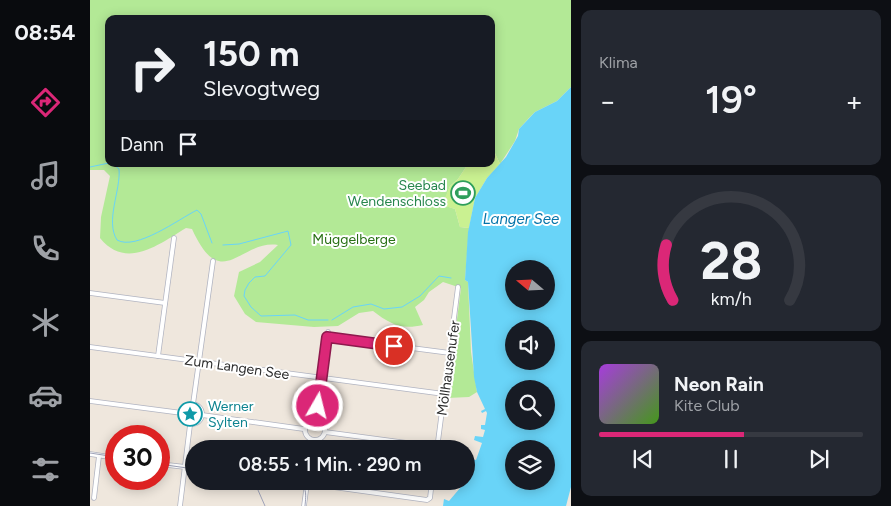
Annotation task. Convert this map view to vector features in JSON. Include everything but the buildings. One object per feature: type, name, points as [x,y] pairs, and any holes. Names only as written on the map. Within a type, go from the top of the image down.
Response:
[{"type":"street","points":[[158,356],[174,238]]},
{"type":"street","points":[[194,404],[213,261]]},
{"type":"street","name":"Möllhausenufer","points":[[438,440],[458,287]]},
{"type":"street","points":[[90,293],[165,303]]},
{"type":"street","points":[[316,420],[327,334],[450,353]]},
{"type":"street","name":"Zum Langen See","points":[[90,347],[444,394]]},
{"type":"street","points":[[90,400],[182,413]]},
{"type":"street","points":[[194,404],[201,409],[202,415],[198,423],[190,425],[183,419],[182,413],[186,406],[194,404]]},
{"type":"street","points":[[202,415],[304,429]]},
{"type":"street","points":[[304,429],[310,421],[316,420],[324,426],[325,432]]},
{"type":"street","points":[[188,440],[190,425]]},
{"type":"street","points":[[304,429],[306,435],[313,440],[319,439],[325,432]]},
{"type":"street","points":[[325,432],[381,440]]},
{"type":"street","points":[[90,454],[105,457]]},
{"type":"street","points":[[94,498],[100,456]]},
{"type":"street","points":[[170,465],[185,467],[180,506],[184,506]]},
{"type":"street","points":[[304,506],[307,490]]},
{"type":"street","points":[[365,490],[429,499],[430,490]]},
{"type":"green space","name":"Müggelberge","points":[[90,0],[571,0],[571,87],[557,101],[535,112],[529,118],[519,129],[515,141],[500,164],[495,153],[495,15],[105,15],[105,167],[466,167],[458,179],[450,186],[443,205],[455,209],[460,227],[469,228],[465,280],[468,282],[471,352],[477,392],[469,397],[447,398],[461,288],[443,282],[429,292],[424,300],[415,307],[423,325],[408,327],[396,325],[373,311],[359,313],[338,326],[314,327],[256,322],[245,314],[234,296],[239,272],[260,262],[278,245],[265,245],[232,260],[222,261],[213,258],[203,248],[192,229],[186,228],[153,247],[142,251],[120,252],[110,247],[100,238],[101,217],[110,176],[104,170],[90,170]]},
{"type":"green space","name":"Seebad Wendenschloss","points":[[495,153],[500,164],[487,178],[475,198],[469,228],[460,227],[455,209],[442,205],[450,186],[458,179],[466,167],[495,167]]},
{"type":"water","name":"Langer See","points":[[571,87],[571,487],[566,506],[443,506],[444,499],[449,501],[458,490],[475,490],[475,460],[482,443],[474,440],[475,436],[483,437],[485,430],[481,429],[481,425],[485,425],[487,413],[486,411],[482,413],[481,411],[485,409],[477,392],[474,377],[468,282],[465,280],[468,232],[475,198],[487,178],[506,157],[518,136],[519,129],[535,112],[557,101]]},
{"type":"waterway","points":[[90,167],[105,164]]},
{"type":"waterway","points":[[117,167],[119,169],[119,177],[113,224],[117,240],[125,242],[146,238],[197,210],[201,214],[212,243]]},
{"type":"waterway","points":[[223,245],[239,244],[288,231],[291,245],[265,276],[255,277],[249,283],[244,296],[251,307],[261,316],[295,315],[308,320],[328,320]]},
{"type":"waterway","points":[[332,320],[353,307],[371,304],[384,309],[402,307],[420,296],[439,276],[451,278]]},
{"type":"tram line","points":[[90,453],[105,455]]},
{"type":"tram line","points":[[170,466],[185,468]]},
{"type":"tram line","points":[[258,490],[265,506]]},
{"type":"tram line","points":[[305,490],[305,506]]},
{"type":"place","name":"Seebad Wendenschloss","points":[[463,193]]},
{"type":"place","name":"Werner Sylten","points":[[190,414]]},
{"type":"route","points":[[318,406],[327,337],[394,346]]}]
